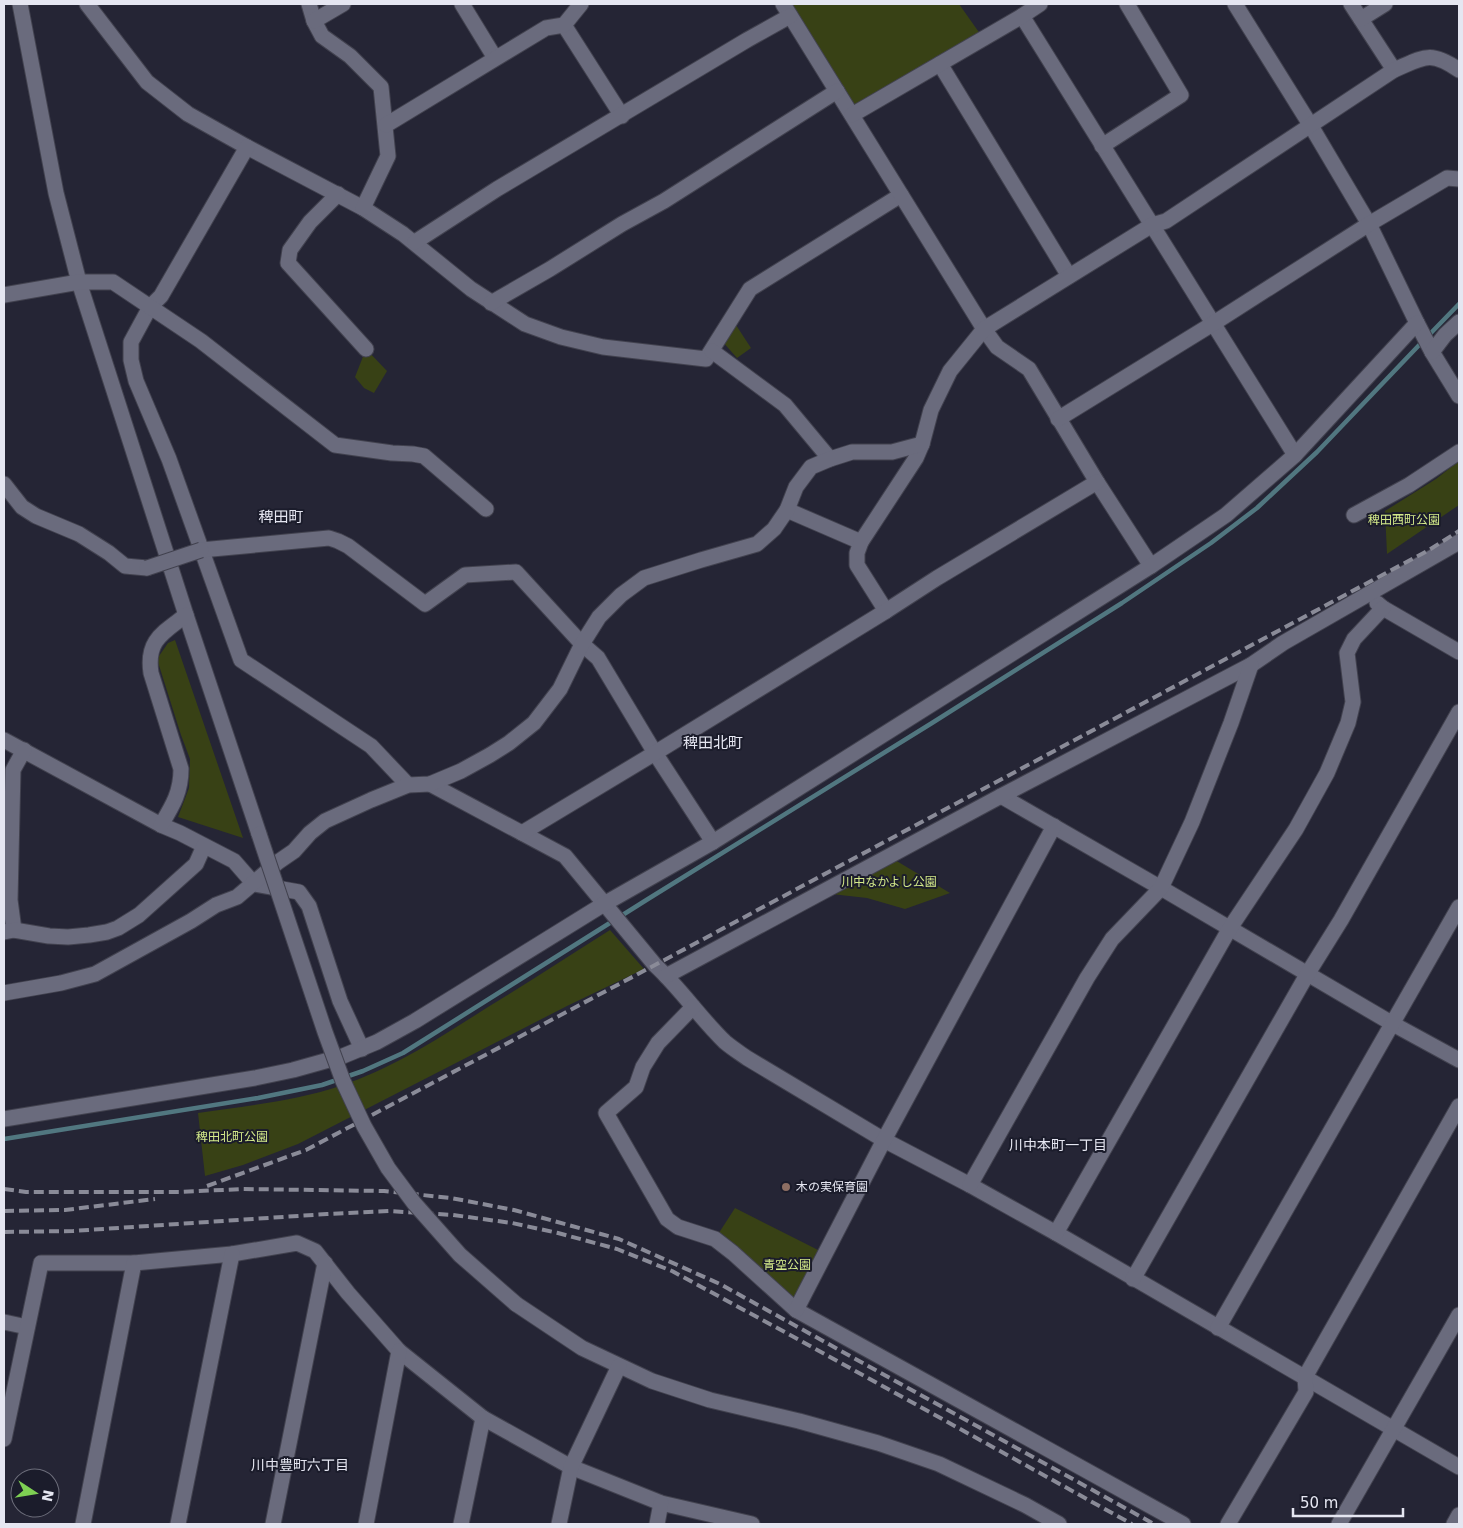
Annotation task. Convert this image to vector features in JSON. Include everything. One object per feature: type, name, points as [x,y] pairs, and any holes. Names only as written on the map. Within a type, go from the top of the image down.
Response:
[{"type":"street","points":[[20,4],[56,193],[79,282],[186,615],[325,1032],[343,1081],[364,1126],[388,1168],[414,1203],[460,1254],[516,1304],[582,1348],[652,1381],[710,1400],[799,1421],[939,1464],[1025,1505],[1059,1524]]},
{"type":"street","points":[[87,4],[147,82],[188,114],[363,208],[415,242],[491,303],[525,324],[561,338],[603,347],[706,359],[750,289],[901,195]]},
{"type":"street","points":[[309,4],[314,21],[322,36],[350,56],[381,87],[388,156],[363,208]]},
{"type":"street","points":[[314,21],[343,4]]},
{"type":"street","points":[[462,4],[495,58]]},
{"type":"street","points":[[386,125],[546,28],[564,25],[581,4]]},
{"type":"street","points":[[852,115],[1040,4]]},
{"type":"street","points":[[1102,146],[1181,95],[1127,4]]},
{"type":"street","points":[[1235,4],[1311,126],[1368,224],[1418,326],[1459,396]]},
{"type":"street","points":[[1351,4],[1394,70]]},
{"type":"street","points":[[1361,18],[1385,4]]},
{"type":"street","points":[[415,242],[497,189],[747,40],[787,10],[984,328],[997,347],[1029,369],[1097,482],[1152,566]]},
{"type":"street","points":[[1022,16],[1295,455]]},
{"type":"street","points":[[564,25],[622,116]]},
{"type":"street","points":[[886,611],[857,565],[857,553],[860,542],[916,458],[922,444],[931,410],[950,371],[984,328],[1152,225],[1166,221],[1394,70],[1425,57],[1444,60],[1459,70]]},
{"type":"street","points":[[940,64],[1070,276]]},
{"type":"street","points":[[491,303],[664,200],[837,91]]},
{"type":"street","points":[[247,147],[161,296],[150,306],[132,342],[130,360],[136,381],[169,460],[241,660],[371,746],[408,785]]},
{"type":"street","points":[[1058,419],[1214,323],[1368,224],[1447,178],[1459,179]]},
{"type":"street","points":[[338,194],[310,222],[290,250],[288,263],[366,349]]},
{"type":"street","points":[[4,295],[79,282],[113,282],[201,341],[335,445],[424,456],[486,509]]},
{"type":"street","points":[[1431,350],[1459,322]]},
{"type":"street","points":[[4,1119],[255,1078],[293,1070],[362,1048],[415,1021],[713,842],[1152,566],[1226,515],[1295,455],[1418,326]]},
{"type":"street","points":[[712,351],[785,405],[830,459]]},
{"type":"street","points":[[4,993],[61,983],[95,974],[216,905],[237,898],[278,862],[294,851],[310,833],[325,821],[408,785],[430,784],[461,771],[490,755],[534,723],[560,689],[582,644],[599,617],[621,594],[644,578],[758,544],[774,529],[788,510],[796,487],[811,467],[852,452],[892,452],[922,444]]},
{"type":"street","points":[[1354,515],[1409,485],[1459,452]]},
{"type":"street","points":[[522,833],[1097,482]]},
{"type":"street","points":[[4,484],[22,507],[36,516],[78,534],[109,552],[125,566],[147,568],[201,550],[329,538],[338,540],[365,558],[425,604],[464,575],[516,572],[582,644],[598,658],[655,753],[713,842]]},
{"type":"street","points":[[788,510],[860,542]]},
{"type":"street","points":[[666,976],[1251,664],[1283,643],[1459,542]]},
{"type":"street","points":[[1368,595],[1383,608],[1459,652]]},
{"type":"street","points":[[1056,1233],[1230,928],[1296,829],[1326,773],[1348,724],[1352,702],[1347,653],[1354,639],[1383,608]]},
{"type":"street","points":[[161,825],[178,794],[181,769],[151,673],[150,662],[155,642],[186,615]]},
{"type":"street","points":[[970,1185],[1087,978],[1112,940],[1161,888],[1192,822],[1231,723],[1251,664]]},
{"type":"street","points":[[1133,1279],[1459,712]]},
{"type":"street","points":[[4,740],[161,825],[234,861],[254,884],[299,892],[309,906],[340,1001],[362,1048]]},
{"type":"street","points":[[9,931],[13,770],[24,750]]},
{"type":"street","points":[[430,784],[565,856],[692,1008],[726,1043],[747,1058],[884,1140],[1056,1233],[1459,1467]]},
{"type":"street","points":[[1001,796],[1393,1024],[1459,1060]]},
{"type":"street","points":[[796,1310],[884,1140],[1054,826]]},
{"type":"street","points":[[9,931],[68,937],[107,932],[118,928],[139,915],[196,864],[204,846]]},
{"type":"street","points":[[1218,1328],[1459,907]]},
{"type":"street","points":[[4,917],[9,931]]},
{"type":"street","points":[[692,1008],[658,1043],[643,1067],[636,1088],[606,1113],[668,1219],[678,1226],[715,1240],[734,1253],[796,1310],[1183,1524]]},
{"type":"street","points":[[1228,1524],[1306,1392],[1304,1377],[1459,1106]]},
{"type":"street","points":[[4,1439],[41,1263],[134,1263],[232,1254],[297,1243],[315,1250],[348,1293],[399,1351],[483,1418],[571,1467],[661,1503],[752,1524]]},
{"type":"street","points":[[178,1524],[232,1254]]},
{"type":"street","points":[[83,1524],[134,1263]]},
{"type":"street","points":[[273,1524],[325,1263]]},
{"type":"street","points":[[1339,1524],[1459,1315]]},
{"type":"street","points":[[4,1322],[27,1327]]},
{"type":"street","points":[[366,1524],[399,1351]]},
{"type":"street","points":[[560,1524],[571,1467],[619,1366]]},
{"type":"street","points":[[461,1524],[483,1418]]},
{"type":"street","points":[[657,1524],[661,1503]]},
{"type":"street","points":[[1454,1524],[1459,1514]]},
{"type":"green space","points":[[783,4],[959,4],[983,38],[852,115]]},
{"type":"green space","points":[[734,322],[751,348],[737,358],[722,341]]},
{"type":"green space","points":[[366,349],[387,371],[374,393],[364,388],[355,377]]},
{"type":"green space","name":"稗田西町公園","points":[[1459,461],[1459,505],[1387,554],[1385,511],[1436,479]]},
{"type":"green space","points":[[175,640],[243,838],[178,817],[189,788],[190,759],[157,659],[168,643]]},
{"type":"green space","name":"川中なかよし公園","points":[[890,857],[950,893],[905,909],[867,898],[822,893]]},
{"type":"green space","name":"稗田北町公園","points":[[610,930],[644,969],[567,1006],[298,1144],[243,1165],[205,1176],[198,1113],[306,1096],[360,1079],[398,1061],[435,1040]]},
{"type":"green space","name":"青空公園","points":[[735,1208],[824,1253],[796,1310],[715,1239]]},
{"type":"waterway","points":[[1428,336],[1459,304]]},
{"type":"waterway","points":[[4,1139],[258,1098],[322,1085],[363,1071],[403,1053],[932,723],[1122,603],[1211,543],[1257,508],[1317,452],[1423,341]]},
{"type":"railway","points":[[207,1186],[306,1150],[1429,550],[1459,531]]},
{"type":"railway","points":[[4,1189],[26,1192],[179,1192],[243,1189],[384,1191],[451,1198],[514,1210],[619,1239],[720,1284],[1154,1524]]},
{"type":"railway","points":[[4,1211],[65,1210],[155,1199]]},
{"type":"railway","points":[[4,1232],[73,1231],[389,1211],[453,1215],[512,1223],[558,1233],[617,1249],[672,1271],[1132,1524]]},
{"type":"place","name":"木の実保育園","points":[[786,1187]]},
{"type":"district","name":"稗田町","points":[[281,517]]},
{"type":"district","name":"稗田北町","points":[[713,743]]},
{"type":"district","name":"川中本町一丁目","points":[[1058,1145]]},
{"type":"district","name":"川中豊町六丁目","points":[[300,1465]]}]
